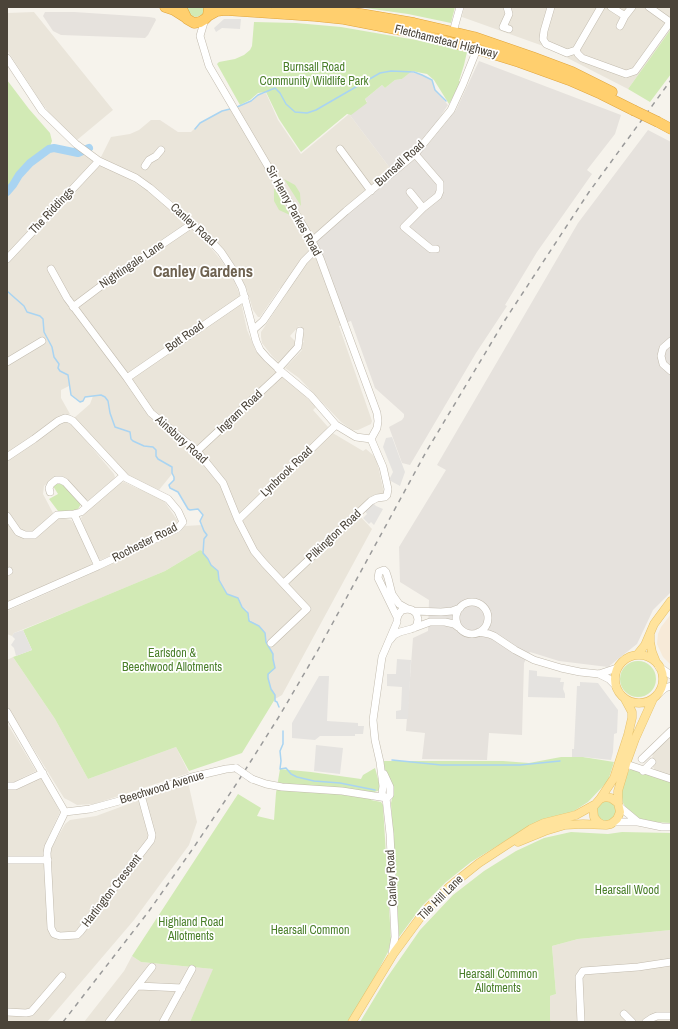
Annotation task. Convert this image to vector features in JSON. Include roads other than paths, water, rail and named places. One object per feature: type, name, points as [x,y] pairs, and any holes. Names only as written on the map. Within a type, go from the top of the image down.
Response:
[{"type":"highway","points":[[165,7],[170,8],[188,19]]},
{"type":"highway","points":[[181,7],[188,19]]},
{"type":"highway","name":"Fletchamstead Highway","points":[[277,7],[324,9],[361,14],[414,23],[495,44],[565,69],[594,82],[659,120],[671,129]]},
{"type":"highway","name":"Fletchamstead Highway","points":[[188,19],[197,23],[207,14],[225,10],[344,19],[411,32],[477,49],[569,80],[635,107]]},
{"type":"highway","name":"Fletchamstead Highway","points":[[659,120],[671,122]]},
{"type":"main road","points":[[637,655],[645,645],[651,631],[671,601]]},
{"type":"main road","points":[[619,805],[611,798],[605,797],[597,802],[592,810],[594,817],[603,825],[614,822],[619,815],[619,805],[618,791],[626,764],[635,739],[656,696],[661,689],[663,678],[650,642],[651,631]]},
{"type":"main road","points":[[656,696],[648,701],[640,703],[631,702],[625,699],[616,686],[615,680],[618,668],[624,660],[637,655],[645,656],[658,664]]},
{"type":"main road","name":"Tile Hill Lane","points":[[390,958],[416,922],[443,892],[479,863],[539,825],[558,819],[576,816],[597,802],[614,778],[628,735],[632,712],[625,699]]},
{"type":"main road","name":"Tile Hill Lane","points":[[503,848],[546,831],[565,826],[583,824],[603,825]]},
{"type":"main road","points":[[352,1022],[390,958]]},
{"type":"street","points":[[453,32],[460,7]]},
{"type":"street","points":[[503,27],[509,14],[507,7]]},
{"type":"street","points":[[552,7],[544,31],[544,42],[567,53],[576,50],[601,7]]},
{"type":"street","points":[[611,7],[625,16]]},
{"type":"street","points":[[620,26],[632,7]]},
{"type":"street","points":[[576,50],[582,58],[626,74],[635,71],[671,21],[649,7]]},
{"type":"street","points":[[200,36],[207,14]]},
{"type":"street","name":"Sir Henry Parkes Road","points":[[188,19],[200,36],[212,73],[316,249],[377,413],[377,428],[371,440]]},
{"type":"street","name":"Burnsall Road","points":[[312,241],[415,154],[451,110],[477,49]]},
{"type":"street","name":"Canley Road","points":[[7,58],[42,111],[76,144],[90,156],[108,166],[136,178],[150,188],[207,237],[222,252],[242,288],[260,350],[280,371],[311,396],[336,425],[356,437],[371,440]]},
{"type":"street","points":[[340,149],[371,191]]},
{"type":"street","points":[[145,166],[160,150]]},
{"type":"street","points":[[415,154],[440,183],[440,186],[438,196],[423,208],[404,227],[431,249],[436,249]]},
{"type":"street","name":"The Riddings","points":[[7,259],[96,164]]},
{"type":"street","points":[[410,192],[423,208]]},
{"type":"street","name":"Nightingale Lane","points":[[73,307],[105,283],[192,224]]},
{"type":"street","points":[[253,330],[263,321],[304,261],[316,249]]},
{"type":"street","name":"Ainsbury Road","points":[[51,269],[73,307],[155,417],[197,451],[222,483],[238,520],[254,551],[307,609],[271,643]]},
{"type":"street","name":"Bott Road","points":[[126,378],[245,297]]},
{"type":"street","name":"Ingram Road","points":[[197,451],[280,371],[298,347],[300,331]]},
{"type":"street","points":[[671,340],[663,348],[661,356],[663,364],[671,371]]},
{"type":"street","points":[[7,362],[42,341]]},
{"type":"street","name":"Rochester Road","points":[[7,457],[58,421],[69,419],[73,421],[123,476],[132,483],[161,494],[168,499],[178,511],[183,522],[170,532],[7,606]]},
{"type":"street","name":"Lynbrook Road","points":[[238,520],[336,425]]},
{"type":"street","name":"Pilkington Road","points":[[284,583],[371,501],[387,495],[388,489],[381,461],[371,440]]},
{"type":"street","points":[[7,516],[18,532],[31,536],[38,533],[58,515],[81,512],[123,476]]},
{"type":"street","points":[[50,492],[49,488],[51,484],[56,480],[61,480],[65,482],[87,506]]},
{"type":"street","points":[[74,514],[98,566]]},
{"type":"street","points":[[384,570],[386,572],[392,594],[399,604],[411,610],[418,619],[417,624],[410,629],[400,627],[397,620],[378,578],[379,572],[384,570]]},
{"type":"street","points":[[397,620],[400,612],[411,610],[448,612],[460,608],[468,603],[475,603],[480,605],[486,612],[487,623],[491,631],[500,640]]},
{"type":"street","points":[[458,627],[456,616],[460,608]]},
{"type":"street","name":"Canley Road","points":[[390,958],[395,938],[390,834],[384,786],[375,740],[374,720],[381,663],[387,643],[397,620]]},
{"type":"street","points":[[387,643],[394,635],[426,623],[450,622],[467,634],[473,634],[479,632],[487,623]]},
{"type":"street","points":[[479,632],[489,634],[523,654],[544,664],[571,671],[599,674],[609,679],[616,686]]},
{"type":"street","points":[[658,664],[671,675]]},
{"type":"street","points":[[599,674],[618,668]]},
{"type":"street","points":[[656,696],[665,688],[671,686]]},
{"type":"street","points":[[7,712],[65,812]]},
{"type":"street","points":[[642,760],[671,731]]},
{"type":"street","points":[[643,771],[652,762]]},
{"type":"street","points":[[626,764],[643,771],[671,779]]},
{"type":"street","name":"Beechwood Avenue","points":[[65,812],[90,810],[192,777],[236,768],[252,779],[266,784],[342,791],[370,796],[385,794]]},
{"type":"street","points":[[7,786],[15,786],[43,773]]},
{"type":"street","name":"Hartington Crescent","points":[[65,812],[48,847],[52,930],[58,936],[76,935],[80,932],[151,840],[152,835],[140,795]]},
{"type":"street","points":[[619,805],[638,822]]},
{"type":"street","points":[[614,822],[638,822],[662,827],[671,827]]},
{"type":"street","points":[[7,860],[48,860]]},
{"type":"street","points":[[581,1022],[579,976],[581,973],[586,970],[623,968],[671,962]]},
{"type":"street","points":[[109,1022],[152,967]]},
{"type":"street","points":[[163,1022],[192,969]]},
{"type":"street","points":[[7,1012],[32,1011],[62,976]]},
{"type":"street","points":[[138,986],[182,988]]},
{"type":"street","points":[[624,1014],[632,1022]]},
{"type":"street","points":[[646,1022],[657,1016],[671,1016]]},
{"type":"waterway","points":[[237,107],[251,101],[258,95],[275,88],[280,93],[286,104],[295,112],[307,113],[316,110],[380,73],[391,71],[414,72],[432,80],[435,90],[446,101]]},
{"type":"waterway","points":[[195,129],[200,123],[222,111],[230,109]]},
{"type":"waterway","points":[[7,192],[30,163],[49,149],[54,148],[78,153],[89,148]]},
{"type":"waterway","points":[[7,291],[24,306],[27,312],[40,316],[43,319],[44,332],[52,347],[54,357],[59,364],[58,368],[60,371],[68,375],[71,395],[80,402],[83,401],[85,397],[101,395],[105,397],[108,401],[115,427],[130,432],[131,439],[133,441],[144,446],[153,447],[156,450],[156,456],[158,459],[172,467],[174,480],[169,485],[170,488],[178,492],[188,509],[198,509],[203,515],[200,521],[207,535],[204,539],[203,553],[211,565],[218,571],[219,580],[227,594],[238,598],[242,607],[248,613],[249,621],[259,626],[265,633],[266,642],[273,654],[275,668],[268,674],[268,678],[271,689],[275,695],[275,701],[279,707]]},
{"type":"waterway","points":[[283,731],[283,744],[280,751],[280,769],[286,768],[291,774],[297,777],[314,781],[340,783],[375,790]]},
{"type":"waterway","points":[[392,760],[441,765],[520,765],[560,761]]},
{"type":"railway","points":[[63,1022],[149,911],[237,783],[280,715],[318,650],[426,452],[505,320],[589,192],[671,80]]},
{"type":"district","name":"Canley Gardens","points":[[203,273]]},
{"type":"park label","name":"Burnsall Road Community Wildlife Park","points":[[314,75]]},
{"type":"park label","name":"Earlsdon & Beechwood Allotments","points":[[172,661]]},
{"type":"park label","name":"Hearsall Wood","points":[[627,891]]},
{"type":"park label","name":"Highland Road Allotments","points":[[191,930]]},
{"type":"park label","name":"Hearsall Common","points":[[310,931]]},
{"type":"park label","name":"Hearsall Common Allotments","points":[[498,982]]}]
